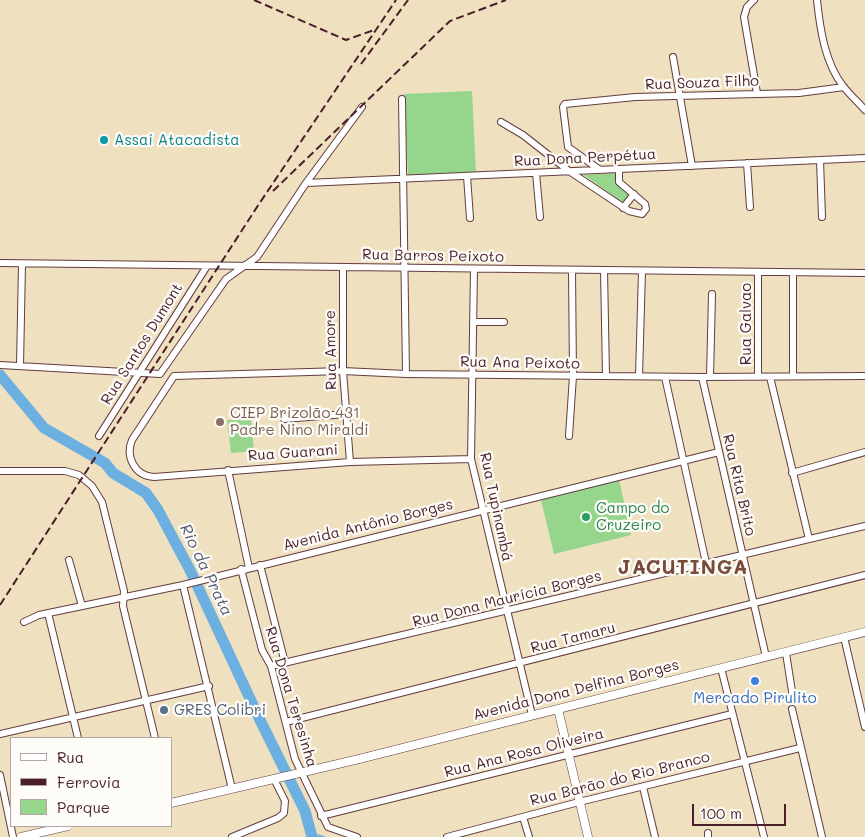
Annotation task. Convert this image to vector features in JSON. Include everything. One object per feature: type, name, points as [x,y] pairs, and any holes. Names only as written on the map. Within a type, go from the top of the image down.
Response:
[{"type":"street","points":[[754,0],[747,7],[744,17],[757,93]]},
{"type":"street","points":[[817,0],[828,56],[844,87],[865,110]]},
{"type":"street","points":[[673,57],[682,97],[692,166]]},
{"type":"street","name":"Rua Souza Filho","points":[[600,170],[568,147],[563,106],[572,102],[600,99],[799,92],[844,87]]},
{"type":"street","points":[[402,99],[406,374]]},
{"type":"street","points":[[0,366],[160,374],[226,279],[257,257],[319,164],[362,107]]},
{"type":"street","points":[[501,122],[623,208],[632,213],[645,212],[645,204],[619,182],[619,169]]},
{"type":"street","name":"Rua Dona Perpétua","points":[[306,183],[865,158]]},
{"type":"street","points":[[820,160],[822,217]]},
{"type":"street","points":[[748,163],[750,206]]},
{"type":"street","points":[[536,173],[540,218]]},
{"type":"street","points":[[468,176],[470,218]]},
{"type":"street","points":[[623,208],[634,194]]},
{"type":"street","name":"Rua Barros Peixoto","points":[[0,263],[865,274]]},
{"type":"street","points":[[20,366],[22,264]]},
{"type":"street","name":"Rua Santos Dumont","points":[[99,436],[207,266]]},
{"type":"street","name":"Rua Amore","points":[[343,267],[343,371],[350,462]]},
{"type":"street","name":"Rua Tupinambá","points":[[474,269],[471,459],[532,715]]},
{"type":"street","points":[[569,436],[573,376],[572,270]]},
{"type":"street","points":[[604,270],[606,376]]},
{"type":"street","points":[[639,376],[642,271]]},
{"type":"street","name":"Rua Galvao","points":[[758,272],[758,377]]},
{"type":"street","points":[[793,273],[793,376]]},
{"type":"street","points":[[710,377],[712,294]]},
{"type":"street","points":[[473,322],[504,322]]},
{"type":"street","name":"Rua Ana Peixoto","points":[[147,477],[134,466],[128,451],[130,444],[174,376],[343,371],[406,374],[573,376],[865,376]]},
{"type":"street","points":[[665,376],[706,563]]},
{"type":"street","name":"Rua Rita Brito","points":[[702,377],[766,657]]},
{"type":"street","points":[[770,377],[809,539]]},
{"type":"street","points":[[284,419],[346,414]]},
{"type":"street","name":"Avenida Antônio Borges","points":[[24,622],[48,613],[123,599],[186,584],[198,579],[719,452]]},
{"type":"street","points":[[792,473],[865,452]]},
{"type":"street","name":"Rua Guarani","points":[[147,477],[350,462],[471,459]]},
{"type":"street","points":[[0,470],[65,471],[79,475],[100,496],[124,591],[123,606],[155,737]]},
{"type":"street","points":[[228,470],[249,568]]},
{"type":"street","name":"Rua Dona Maurícia Borges","points":[[271,666],[507,612],[865,526]]},
{"type":"street","points":[[70,560],[82,606]]},
{"type":"street","points":[[260,565],[285,663]]},
{"type":"street","name":"Rua Dona Teresinha","points":[[241,569],[262,650],[271,666],[297,773],[328,828],[357,837]]},
{"type":"street","name":"Rua Tamaru","points":[[286,722],[753,605],[865,575]]},
{"type":"street","points":[[186,584],[232,789]]},
{"type":"street","points":[[48,613],[78,737]]},
{"type":"street","name":"Avenida Dona Delfina Borges","points":[[172,802],[277,778],[865,632]]},
{"type":"street","points":[[844,637],[865,727]]},
{"type":"street","points":[[786,653],[793,698]]},
{"type":"street","points":[[721,668],[764,837]]},
{"type":"street","points":[[0,734],[209,686]]},
{"type":"street","points":[[558,709],[588,837]]},
{"type":"street","points":[[792,709],[822,837]]},
{"type":"street","name":"Rua Ana Rosa Oliveira","points":[[321,816],[569,756],[732,714]]},
{"type":"street","name":"Rua Barão do Rio Branco","points":[[447,837],[579,802],[800,748]]},
{"type":"street","points":[[0,775],[10,823]]},
{"type":"street","points":[[232,837],[278,818],[284,813],[285,801],[277,778]]},
{"type":"street","points":[[643,787],[655,837]]},
{"type":"street","points":[[523,817],[529,837]]},
{"type":"street","points":[[21,837],[64,827]]},
{"type":"green space","points":[[472,91],[476,172],[408,175],[404,94]]},
{"type":"green space","points":[[617,173],[630,194],[623,203],[584,175]]},
{"type":"green space","points":[[251,418],[254,451],[231,453],[227,420]]},
{"type":"green space","name":"Campo do Cruzeiro","points":[[619,479],[631,535],[554,554],[541,500]]},
{"type":"waterway","name":"Rio da Prata","points":[[0,375],[44,428],[105,463],[113,473],[146,493],[158,510],[190,570],[305,811],[312,837]]},
{"type":"waterway","points":[[312,834],[324,837]]},
{"type":"railway","points":[[254,0],[346,40],[377,29]]},
{"type":"railway","points":[[0,605],[257,207],[396,0]]},
{"type":"railway","points":[[361,64],[408,0]]},
{"type":"railway","points":[[273,191],[450,21],[506,0]]},
{"type":"place","name":"Assaí Atacadista","points":[[104,140]]},
{"type":"place","name":"CIEP Brizolão 431 Padre Nino Miraldi","points":[[220,422]]},
{"type":"place","name":"Campo do Cruzeiro","points":[[586,517]]},
{"type":"place","name":"Mercado Pirulito","points":[[755,681]]},
{"type":"place","name":"GRES Colibri","points":[[164,710]]},
{"type":"district","name":"JACUTINGA","points":[[683,568]]}]
